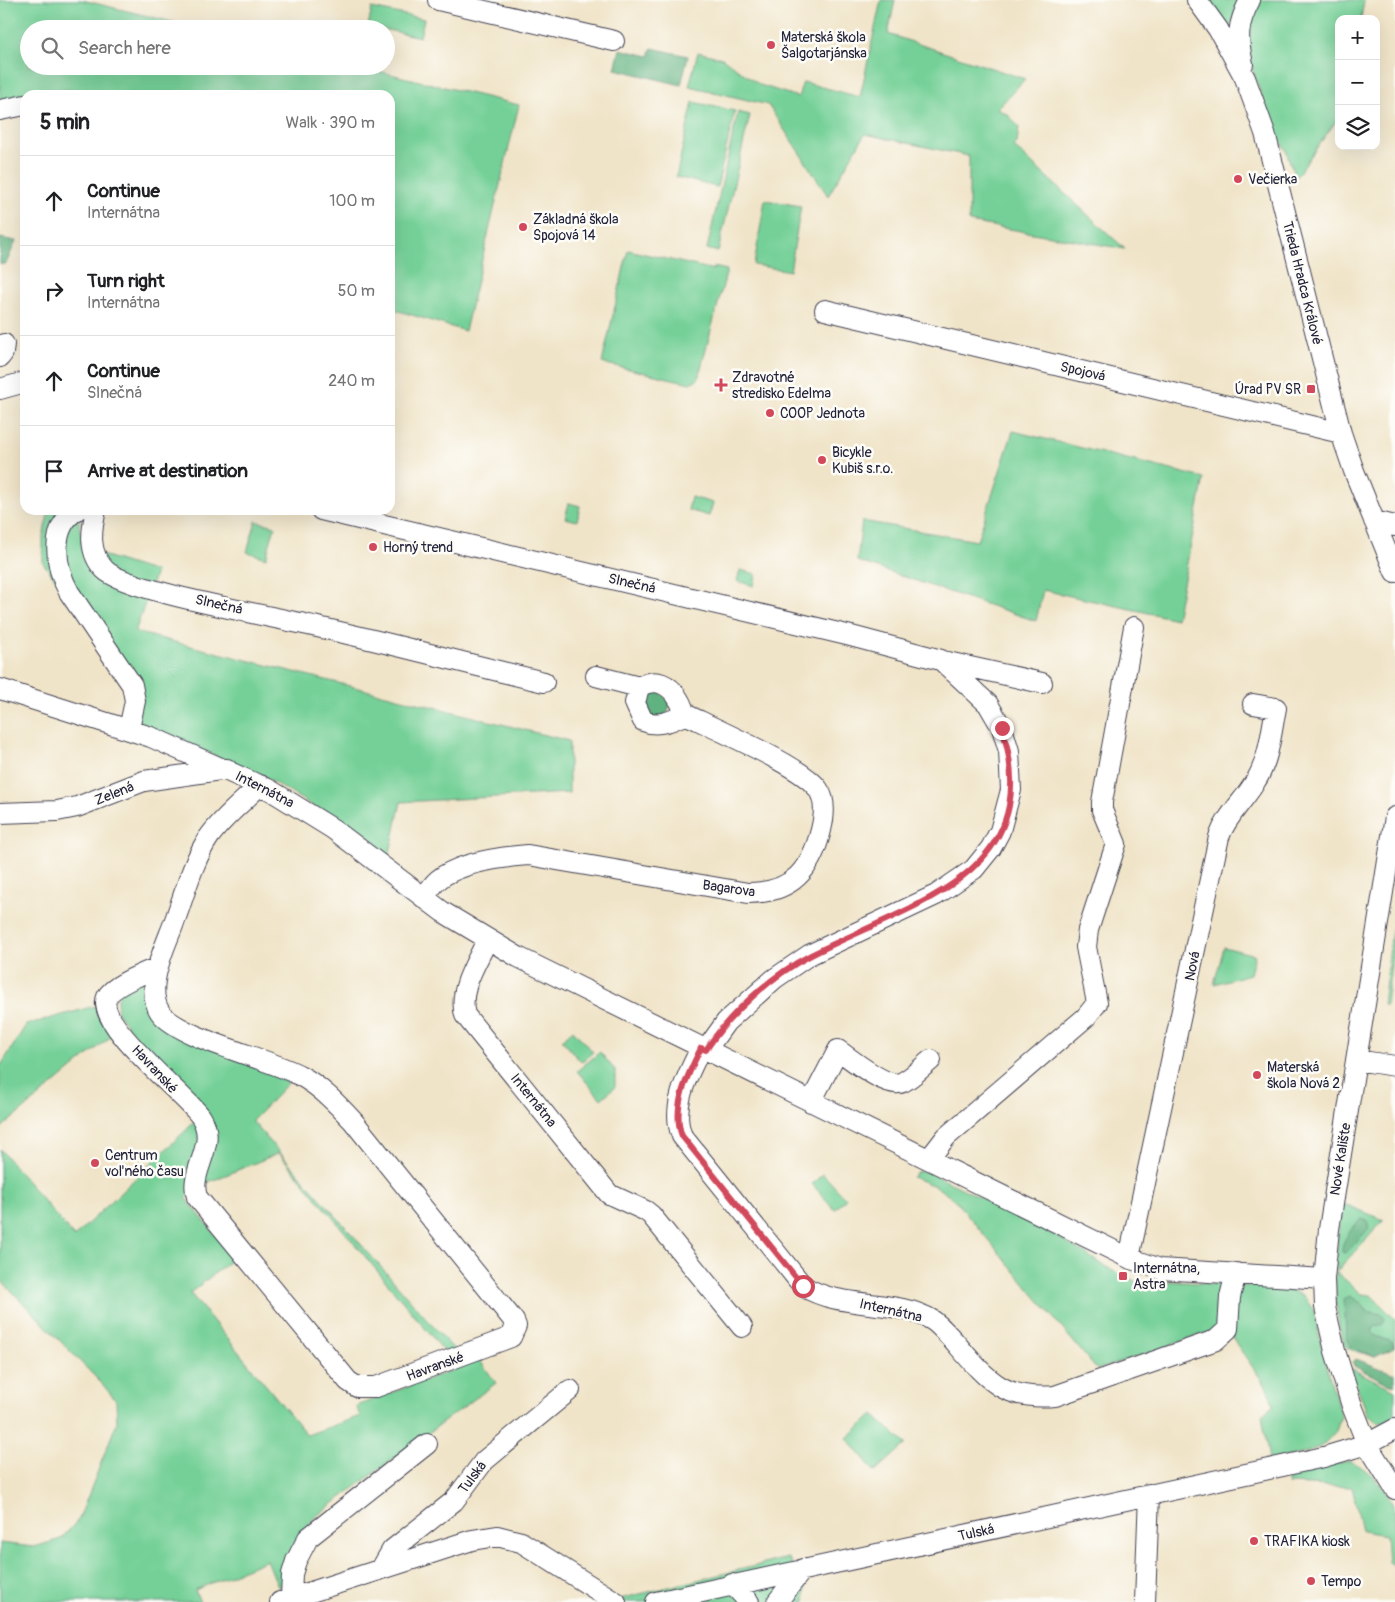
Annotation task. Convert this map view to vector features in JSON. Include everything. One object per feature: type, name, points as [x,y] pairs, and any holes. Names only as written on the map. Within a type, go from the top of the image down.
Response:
[{"type":"street","points":[[438,0],[614,41]]},
{"type":"street","name":"Trieda Hradca Králové","points":[[1197,0],[1218,29],[1245,78],[1265,133],[1341,433],[1395,572]]},
{"type":"street","points":[[1245,78],[1238,40],[1240,18],[1250,0]]},
{"type":"street","points":[[0,110],[20,106]]},
{"type":"street","name":"Spojová","points":[[825,310],[1341,433]]},
{"type":"street","points":[[0,388],[20,383]]},
{"type":"street","points":[[0,689],[129,729],[135,701],[132,685],[69,592],[61,576],[58,555],[60,532],[69,515]]},
{"type":"street","name":"Slnečná","points":[[95,515],[91,537],[93,549],[106,571],[117,578],[150,589],[316,626],[544,682]]},
{"type":"street","name":"Slnečná","points":[[342,515],[1042,683]]},
{"type":"street","points":[[1374,521],[1395,526]]},
{"type":"street","points":[[929,1159],[946,1137],[1086,1017],[1097,1003],[1086,947],[1088,930],[1116,844],[1102,810],[1102,802],[1134,628]]},
{"type":"street","name":"Slnečná","points":[[703,1049],[726,1022],[778,976],[809,955],[936,895],[974,869],[991,848],[1000,830],[1011,790],[1009,751],[1002,728],[988,704],[941,660]]},
{"type":"street","points":[[596,676],[639,687]]},
{"type":"street","points":[[988,704],[1010,676]]},
{"type":"street","points":[[657,681],[666,684],[675,693],[686,714],[660,724],[650,724],[643,721],[634,703],[639,687],[647,682],[657,681]]},
{"type":"street","name":"Nová","points":[[1129,1258],[1219,836],[1230,814],[1256,782],[1268,750],[1276,708],[1253,704]]},
{"type":"street","name":"Bagarova","points":[[424,898],[438,880],[459,869],[494,860],[528,855],[748,893],[769,892],[791,882],[810,863],[816,850],[823,819],[819,790],[810,780],[792,768],[686,714]]},
{"type":"street","name":"Internátna","points":[[129,729],[228,769],[300,806],[334,829],[424,898],[487,940],[526,962],[1129,1258],[1160,1269],[1324,1279]]},
{"type":"street","name":"Zelená","points":[[0,813],[57,811],[77,807],[144,781],[228,769]]},
{"type":"street","name":"Havranské","points":[[156,968],[115,989],[107,997],[106,1005],[113,1020],[156,1074],[201,1117],[207,1130],[208,1143],[195,1183],[198,1197],[348,1381],[357,1386],[376,1387],[511,1337],[516,1326],[514,1321],[353,1120],[329,1097],[300,1075],[173,1024],[160,1011],[157,1003],[156,968],[209,837],[260,786]]},
{"type":"street","name":"Nové Kalište","points":[[1395,817],[1329,1229],[1324,1279],[1325,1307],[1335,1350],[1352,1406],[1366,1444],[1395,1489]]},
{"type":"street","name":"Internátna","points":[[487,940],[463,992],[462,1004],[465,1015],[609,1194],[646,1210],[742,1326]]},
{"type":"street","name":"Internátna","points":[[703,1049],[677,1109],[677,1123],[682,1136],[803,1286],[822,1295],[916,1313],[932,1320],[988,1380],[1005,1390],[1028,1396],[1055,1396],[1216,1340],[1228,1329],[1230,1297],[1236,1273]]},
{"type":"street","points":[[811,1102],[838,1050],[885,1081],[896,1084],[903,1082],[931,1060]]},
{"type":"street","points":[[1356,1060],[1395,1066]]},
{"type":"street","name":"Tulská","points":[[381,1569],[392,1550],[454,1501],[484,1460],[570,1390]]},
{"type":"street","points":[[1366,1444],[1395,1429]]},
{"type":"street","points":[[286,1600],[296,1561],[308,1538],[427,1444]]},
{"type":"street","name":"Tulská","points":[[656,1602],[1324,1457],[1366,1444]]},
{"type":"street","points":[[1145,1602],[1149,1494]]},
{"type":"street","points":[[286,1600],[472,1540],[503,1536],[521,1542],[616,1602]]},
{"type":"street","points":[[777,1602],[803,1569]]},
{"type":"street","points":[[732,1584],[749,1602]]},
{"type":"green space","points":[[0,0],[82,0],[164,20],[20,20],[20,75],[394,75],[519,105],[465,331],[395,310],[395,90],[20,90],[20,98],[0,104]]},
{"type":"green space","points":[[881,0],[895,0],[888,34],[1025,79],[997,109],[1007,114],[1019,127],[1017,143],[1013,146],[1125,249],[969,222],[969,156],[865,134],[828,196],[768,105],[689,86],[698,52],[722,58],[760,85],[798,97],[803,82],[860,97]]},
{"type":"green space","points":[[1206,0],[1240,0],[1229,30]]},
{"type":"green space","points":[[1258,0],[1364,0],[1362,15],[1335,15],[1335,123],[1295,178],[1286,150],[1271,125],[1245,46],[1246,29]]},
{"type":"green space","points":[[372,8],[424,19],[420,37],[395,32],[395,20],[369,20]]},
{"type":"green space","points":[[652,48],[688,56],[681,85],[615,69],[620,49],[649,56]]},
{"type":"green space","points":[[693,102],[735,111],[717,187],[676,177]]},
{"type":"green space","points":[[738,112],[750,115],[718,252],[707,249]]},
{"type":"green space","points":[[765,200],[801,206],[790,271],[754,265]]},
{"type":"green space","points":[[0,238],[16,241],[6,264],[0,264]]},
{"type":"green space","points":[[628,250],[714,270],[714,267],[727,270],[698,379],[690,383],[602,363]]},
{"type":"green space","points":[[1013,431],[1204,478],[1176,619],[1043,590],[1036,621],[857,561],[862,521],[977,541]]},
{"type":"green space","points":[[691,497],[713,503],[709,516],[688,510]]},
{"type":"green space","points":[[569,503],[580,506],[577,521],[565,518]]},
{"type":"green space","points":[[48,515],[78,515],[80,532],[99,554],[156,572],[135,632],[569,741],[569,793],[401,802],[389,857],[361,835],[263,776],[126,718],[127,672],[43,563],[43,536]]},
{"type":"green space","points":[[256,521],[275,526],[266,558],[247,552]]},
{"type":"green space","points":[[740,570],[756,574],[754,586],[737,581]]},
{"type":"green space","points":[[657,688],[671,704],[667,714],[654,719],[640,697]]},
{"type":"green space","points":[[1395,905],[1395,936],[1386,1005],[1383,1005]]},
{"type":"green space","points":[[1224,947],[1255,955],[1250,974],[1214,984]]},
{"type":"green space","points":[[146,979],[152,1010],[291,1080],[252,1121],[457,1353],[468,1344],[496,1383],[315,1517],[294,1543],[279,1589],[267,1560],[195,1590],[200,1602],[0,1602],[0,1543],[34,1547],[61,1539],[79,1519],[117,1422],[116,1401],[104,1386],[0,1279],[0,1149],[74,1237],[206,1111],[155,1061],[118,1014],[117,1001],[121,991]],"holes":[[[279,1153],[458,1368],[356,1406],[360,1416],[307,1435],[190,1293],[234,1258],[186,1198],[204,1184]]]},
{"type":"green space","points":[[95,1006],[115,1033],[0,1129],[0,1067],[26,1025]]},
{"type":"green space","points":[[573,1030],[593,1052],[581,1062],[562,1040]]},
{"type":"green space","points":[[600,1052],[615,1070],[615,1087],[601,1099],[577,1071]]},
{"type":"green space","points":[[926,1171],[1038,1225],[1113,1271],[1139,1283],[1167,1281],[1283,1288],[1303,1295],[1314,1311],[1324,1357],[1341,1417],[1336,1431],[1323,1445],[1306,1453],[1269,1460],[1262,1415],[1274,1405],[1266,1386],[1237,1345],[1227,1326],[1097,1370],[955,1200],[935,1186],[912,1177],[918,1172]]},
{"type":"green space","points":[[823,1174],[846,1199],[835,1210],[812,1184]]},
{"type":"green space","points":[[1344,1204],[1384,1220],[1336,1272],[1336,1259],[1341,1208]]},
{"type":"green space","points":[[1362,1219],[1367,1221],[1369,1228],[1346,1253],[1342,1252],[1343,1243],[1348,1234]]},
{"type":"green space","points":[[1336,1272],[1362,1294],[1371,1295],[1395,1319],[1394,1348],[1391,1342],[1376,1336],[1372,1332],[1374,1327],[1361,1303],[1350,1346],[1375,1357],[1346,1348],[1341,1333],[1336,1298]]},
{"type":"green space","points":[[1350,1296],[1361,1303],[1367,1311],[1381,1314],[1385,1319],[1383,1324],[1374,1327],[1372,1332],[1376,1336],[1392,1342],[1394,1348],[1375,1357],[1350,1346],[1346,1333],[1344,1299]]},
{"type":"green space","points":[[1356,1359],[1395,1374],[1395,1384],[1391,1385],[1354,1366],[1353,1362]]},
{"type":"green space","points":[[1350,1368],[1395,1390],[1395,1420],[1378,1422],[1368,1415]]},
{"type":"green space","points":[[873,1415],[906,1444],[875,1472],[847,1438]]},
{"type":"green space","points":[[1349,1461],[1370,1473],[1391,1501],[1394,1508],[1395,1567],[1388,1562],[1386,1535],[1362,1531],[1352,1487],[1288,1484],[1289,1476],[1292,1472]]},
{"type":"green space","points":[[788,1558],[806,1586],[805,1602],[607,1602]]},
{"type":"place","name":"Materská škola Šalgotarjánska","points":[[771,45]]},
{"type":"place","name":"Večierka","points":[[1238,179]]},
{"type":"place","name":"Základná škola Spojová 14","points":[[523,227]]},
{"type":"place","name":"Zdravotné stredisko Edelma","points":[[721,385]]},
{"type":"place","name":"Úrad PV SR","points":[[1311,389]]},
{"type":"place","name":"COOP Jednota","points":[[770,413]]},
{"type":"place","name":"Bicykle Kubiš s.r.o.","points":[[822,460]]},
{"type":"place","name":"Horný trend","points":[[373,547]]},
{"type":"place","name":"Materská škola Nová 2","points":[[1257,1075]]},
{"type":"place","name":"Centrum voľného času","points":[[95,1163]]},
{"type":"place","name":"Internátna, Astra","points":[[1123,1276]]},
{"type":"place","name":"TRAFIKA kiosk","points":[[1254,1541]]},
{"type":"place","name":"Tempo","points":[[1311,1581]]},
{"type":"route","points":[[803,1286],[691,1150],[682,1136],[677,1123],[677,1109],[690,1072],[701,1048],[706,1050],[717,1032],[726,1022],[774,979],[809,955],[951,887],[974,869],[991,848],[1007,813],[1011,790],[1011,768],[1009,751],[1002,728]]}]
